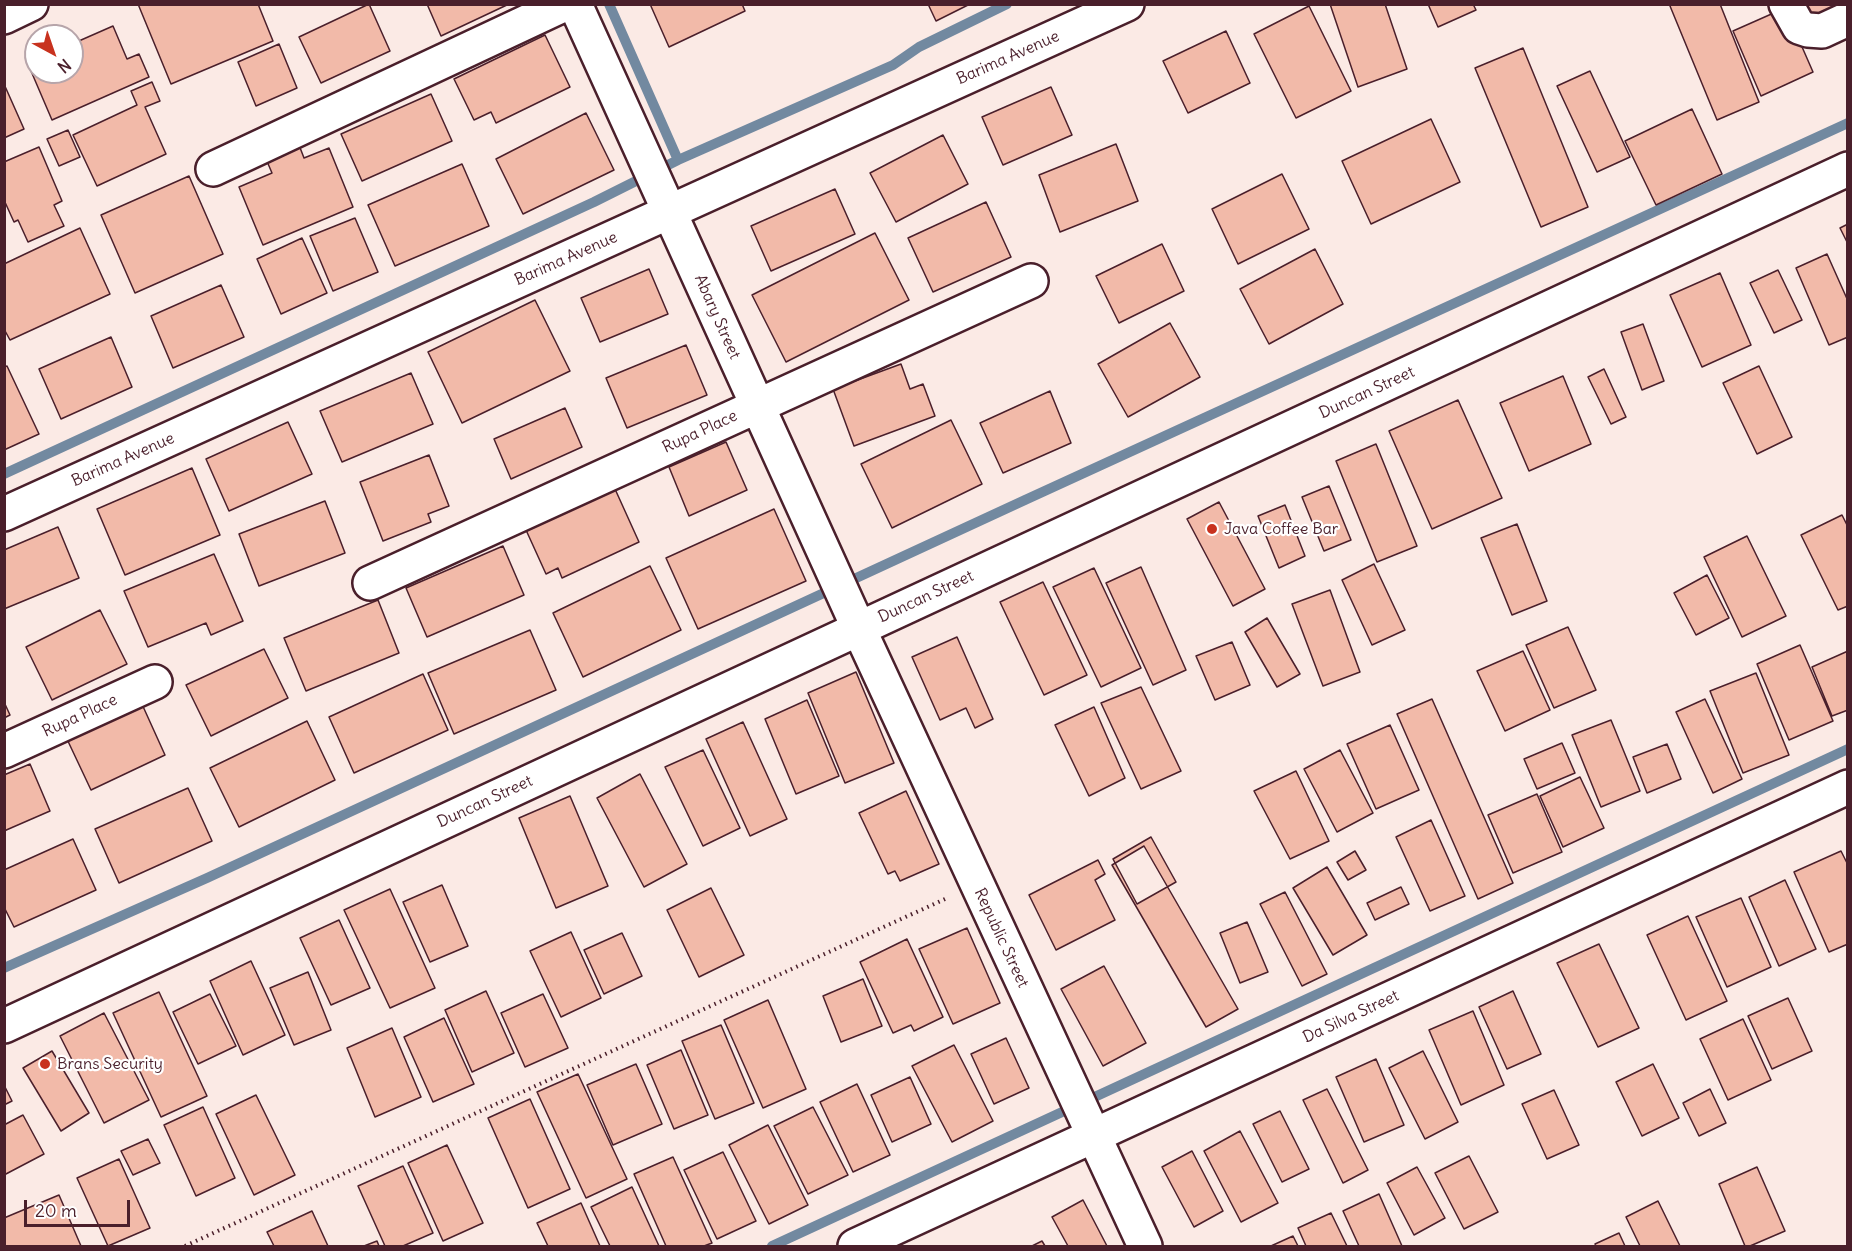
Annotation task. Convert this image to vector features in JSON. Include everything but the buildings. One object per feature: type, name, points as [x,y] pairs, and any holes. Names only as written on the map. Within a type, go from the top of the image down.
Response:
[{"type":"street","points":[[4,16],[31,4]]},
{"type":"street","points":[[213,169],[565,4]]},
{"type":"street","name":"Abary Street","points":[[575,4],[855,620]]},
{"type":"street","name":"Barima Avenue","points":[[4,514],[666,205],[1127,4]]},
{"type":"street","points":[[1786,4],[1799,27],[1808,30],[1822,32],[1848,19]]},
{"type":"street","name":"Duncan Street","points":[[4,1026],[855,620],[1848,169]]},
{"type":"street","name":"Rupa Place","points":[[370,583],[1030,281]]},
{"type":"street","name":"Republic Street","points":[[855,620],[1145,1246]]},
{"type":"street","name":"Rupa Place","points":[[4,751],[155,682]]},
{"type":"street","name":"Da Silva Street","points":[[855,1246],[1091,1131],[1848,787]]},
{"type":"path","points":[[185,1246],[977,885]]},
{"type":"waterway","points":[[609,4],[678,160],[893,65],[919,47],[1007,4]]},
{"type":"waterway","points":[[4,968],[207,878],[1848,123]]},
{"type":"waterway","points":[[4,474],[594,202],[678,160]]},
{"type":"waterway","points":[[772,1246],[1848,749]]},
{"type":"place","name":"Java Coffee Bar","points":[[1212,529]]},
{"type":"place","name":"Brans Security","points":[[45,1064]]}]
